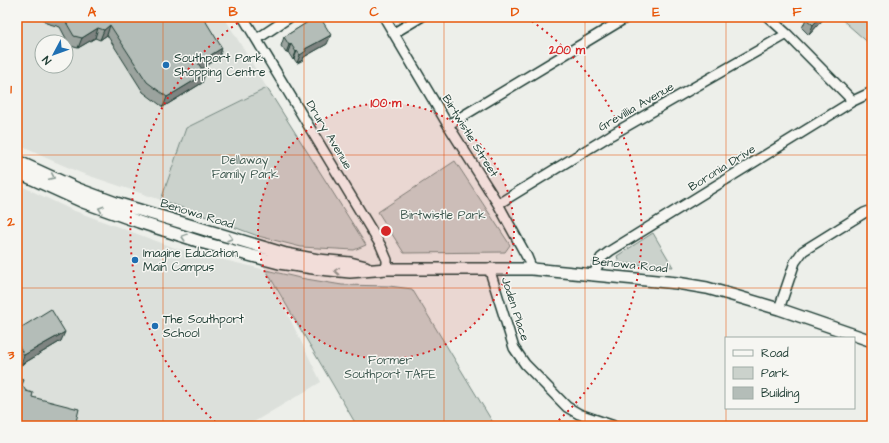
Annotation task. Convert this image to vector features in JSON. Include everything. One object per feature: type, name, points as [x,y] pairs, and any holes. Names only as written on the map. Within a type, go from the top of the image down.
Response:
[{"type":"main road","name":"Benowa Road","points":[[17,160],[78,189],[116,203],[286,254],[382,269]]},
{"type":"main road","name":"Benowa Road","points":[[17,172],[94,206],[204,243],[286,264],[350,272],[382,269],[489,268],[532,269],[652,279],[693,285],[779,309],[872,341]]},
{"type":"street","name":"Drury Avenue","points":[[243,17],[381,246],[387,260],[382,269]]},
{"type":"street","points":[[257,40],[290,17]]},
{"type":"street","name":"Birtwistle Street","points":[[384,17],[448,125],[498,204],[528,257],[532,269]]},
{"type":"street","points":[[394,33],[421,17]]},
{"type":"street","points":[[448,125],[628,17]]},
{"type":"street","points":[[768,17],[787,34],[853,101]]},
{"type":"street","name":"Grevillia Avenue","points":[[498,204],[611,135],[787,34]]},
{"type":"street","name":"Boronia Drive","points":[[594,274],[601,258],[610,251],[853,101],[872,92]]},
{"type":"street","points":[[779,309],[795,262],[799,255],[857,216],[872,210]]},
{"type":"street","name":"Joden Place","points":[[489,268],[514,348],[525,364],[567,407],[579,414],[614,426]]},
{"type":"shaded area","points":[[17,17],[224,17],[267,88],[186,128],[161,200],[81,173],[17,144]]},
{"type":"shaded area","name":"The Southport School","points":[[17,184],[72,210],[178,249],[266,270],[321,382],[247,426],[17,426]]},
{"type":"green space","points":[[839,17],[872,17],[872,46]]},
{"type":"green space","name":"Dellaway Family Park","points":[[267,88],[366,245],[354,250],[301,247],[258,236],[161,200],[186,128]]},
{"type":"green space","name":"Birtwistle Park","points":[[455,161],[510,245],[505,252],[404,253],[378,212]]},
{"type":"green space","points":[[653,233],[673,267],[619,263],[617,256]]},
{"type":"green space","name":"Former Southport TAFE","points":[[266,270],[300,278],[342,285],[389,286],[412,289],[495,426],[357,426]]},
{"type":"building","name":"Southport Park Shopping Centre","points":[[63,17],[203,17],[222,48],[198,63],[205,74],[167,97],[147,82],[110,25],[104,30],[98,28],[82,38],[74,36]]},
{"type":"building","points":[[309,17],[320,17],[331,35],[305,49],[306,51],[300,55],[291,44],[289,45],[284,37],[311,20]]},
{"type":"building","points":[[807,17],[820,17],[813,25],[806,19]]},
{"type":"building","points":[[17,265],[20,267],[17,272]]},
{"type":"building","points":[[51,309],[65,332],[24,355],[17,343],[17,330]]},
{"type":"building","points":[[17,378],[24,380],[22,385],[26,391],[33,393],[32,397],[79,409],[75,426],[17,426]]},
{"type":"place","name":"Southport Park Shopping Centre","points":[[166,65]]},
{"type":"place","name":"Imagine Education Main Campus","points":[[135,260]]},
{"type":"place","name":"The Southport School","points":[[155,326]]}]
